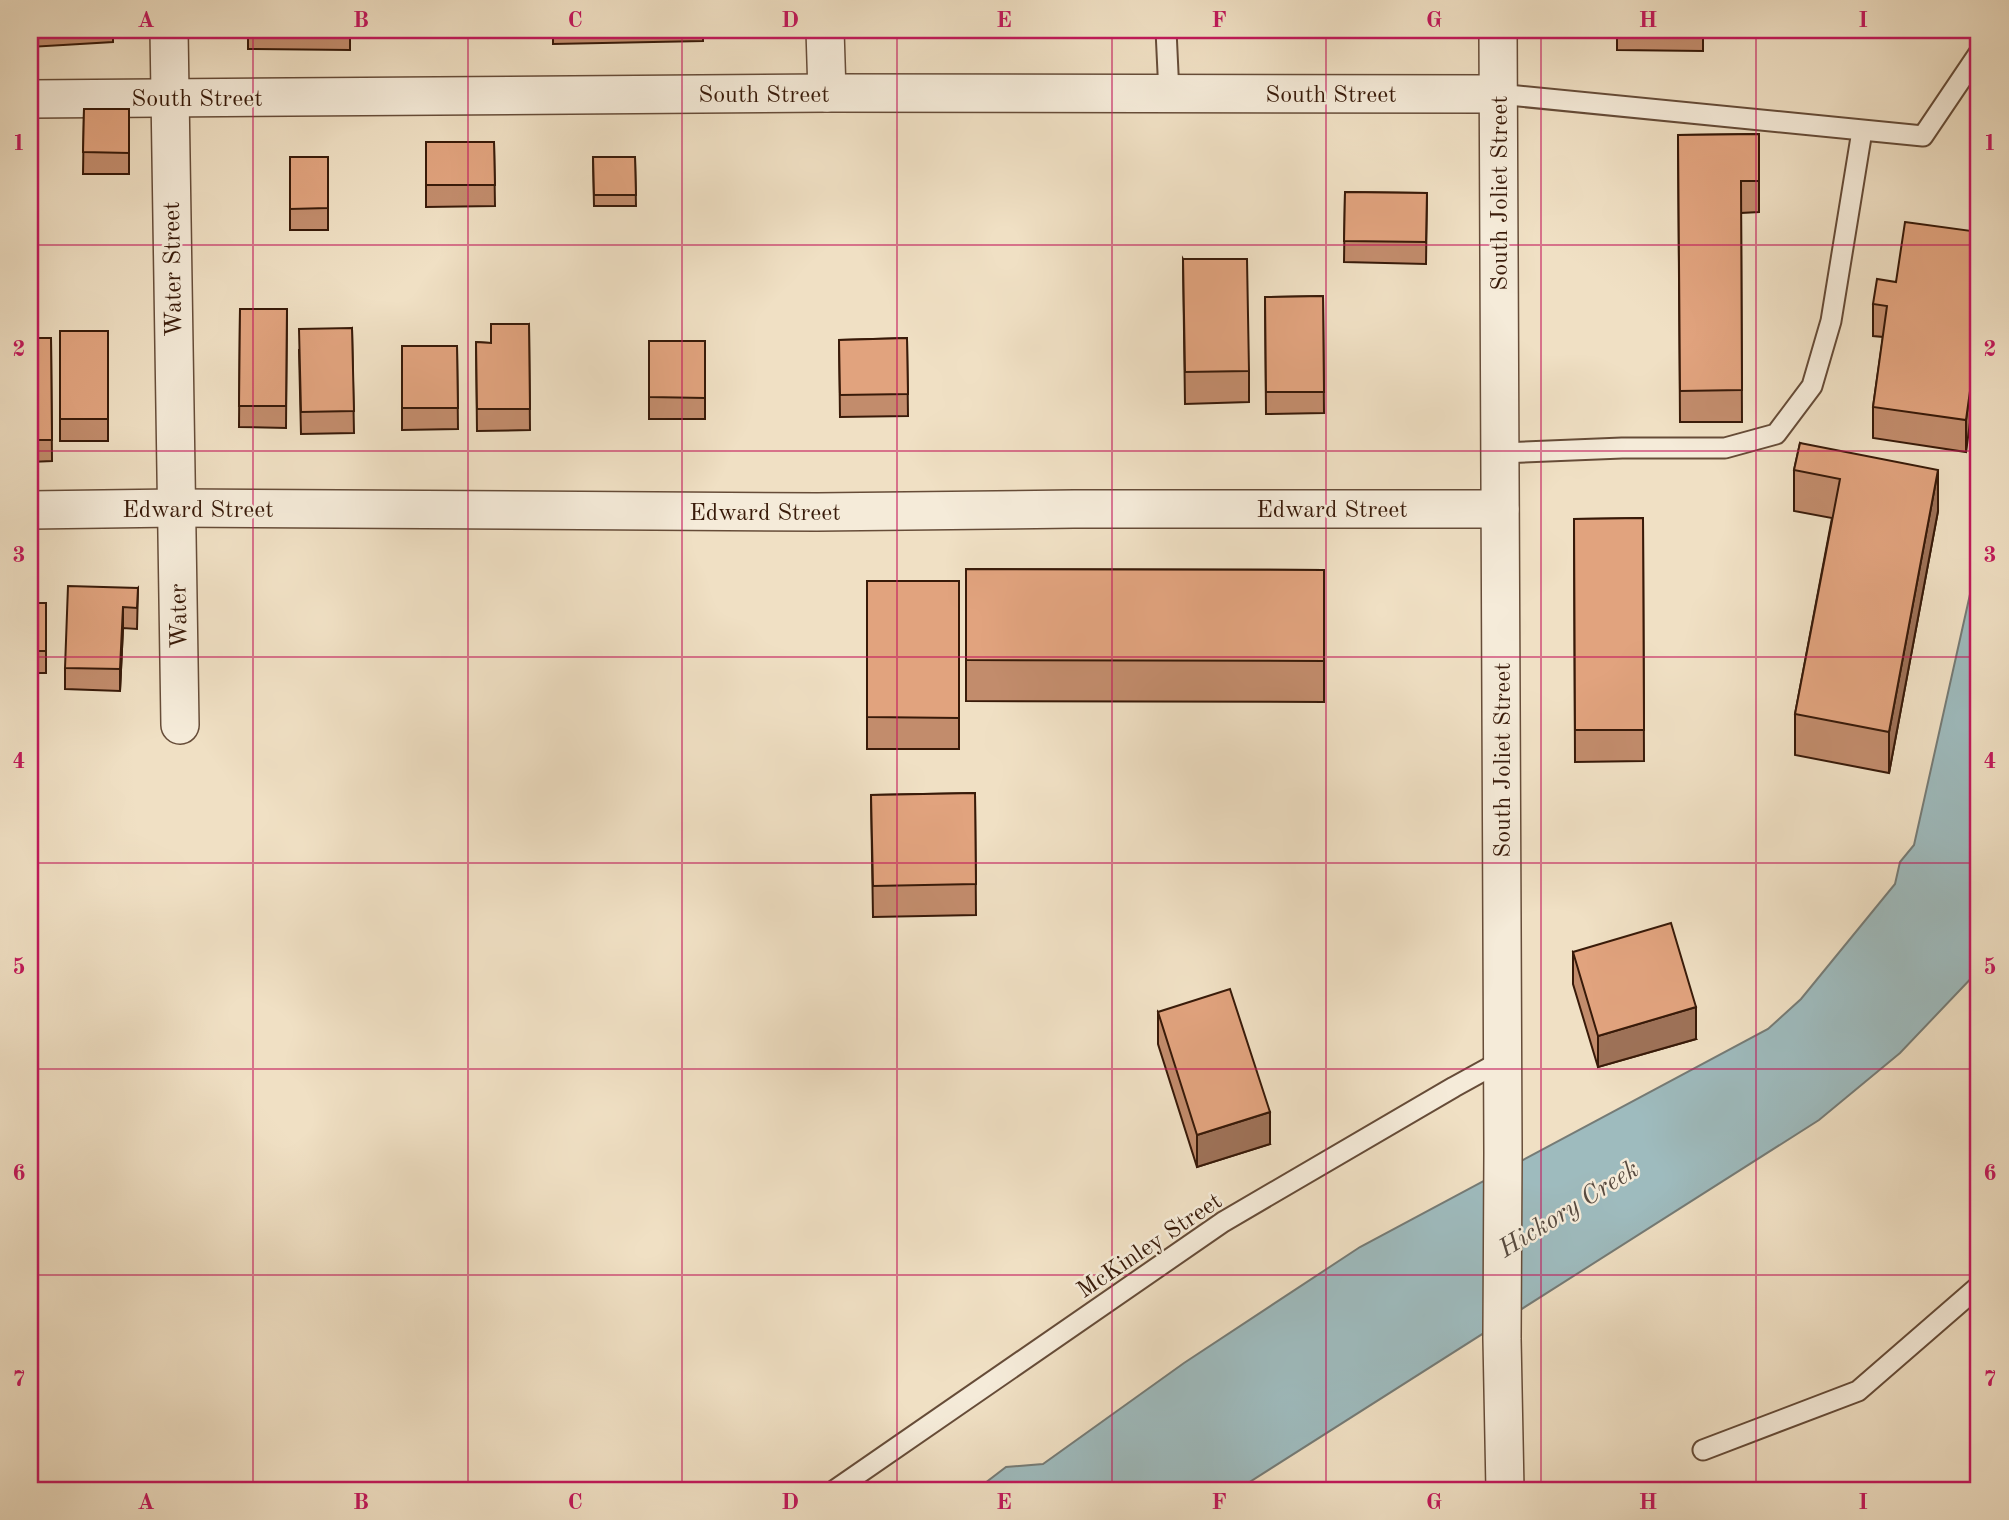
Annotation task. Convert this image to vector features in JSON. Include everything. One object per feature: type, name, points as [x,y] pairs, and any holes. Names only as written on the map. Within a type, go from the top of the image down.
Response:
[{"type":"street","name":"Water Street","points":[[169,30],[176,508]]},
{"type":"street","points":[[825,30],[827,93]]},
{"type":"street","name":"South Joliet Street","points":[[1498,30],[1502,1339],[1505,1490]]},
{"type":"street","name":"South Street","points":[[30,99],[827,93],[1499,94]]},
{"type":"street","name":"Edward Street","points":[[30,510],[176,508],[817,512],[1500,509]]},
{"type":"street","name":"Water","points":[[176,508],[180,725]]},
{"type":"lane","points":[[1166,30],[1169,94]]},
{"type":"lane","points":[[1499,94],[1923,136],[1979,53]]},
{"type":"lane","points":[[1500,453],[1725,447],[1776,434],[1812,386],[1831,321],[1862,131]]},
{"type":"lane","name":"McKinley Street","points":[[835,1490],[1223,1222],[1503,1060]]},
{"type":"lane","points":[[1703,1450],[1858,1391],[1979,1286]]},
{"type":"water","name":"Hickory Creek","points":[[1979,554],[1979,970],[1900,1053],[1819,1120],[1237,1490],[976,1490],[1006,1467],[1043,1464],[1184,1363],[1360,1247],[1768,1029],[1801,999],[1895,884],[1900,862],[1914,845]]},
{"type":"building","points":[[84,109],[129,109],[129,153],[83,152]]},
{"type":"building","points":[[1759,134],[1759,181],[1741,181],[1742,390],[1680,391],[1678,135]]},
{"type":"building","points":[[426,142],[494,142],[495,185],[426,185]]},
{"type":"building","points":[[290,157],[328,157],[328,208],[290,209]]},
{"type":"building","points":[[593,157],[635,157],[636,195],[594,195]]},
{"type":"building","points":[[1345,192],[1427,193],[1426,242],[1344,241]]},
{"type":"building","points":[[1905,222],[1979,232],[1979,326],[1966,420],[1873,407],[1887,306],[1873,304],[1877,279],[1896,282]]},
{"type":"building","points":[[1183,259],[1247,259],[1249,371],[1185,372]]},
{"type":"building","points":[[1323,296],[1324,392],[1266,392],[1265,297]]},
{"type":"building","points":[[240,309],[287,309],[286,406],[239,406]]},
{"type":"building","points":[[491,324],[529,324],[530,409],[477,409],[476,342],[491,343]]},
{"type":"building","points":[[352,328],[354,411],[301,412],[299,329]]},
{"type":"building","points":[[60,331],[108,331],[108,419],[60,419]]},
{"type":"building","points":[[30,338],[51,338],[52,440],[30,440]]},
{"type":"building","points":[[907,338],[908,394],[840,395],[839,340]]},
{"type":"building","points":[[649,341],[705,341],[705,398],[649,397]]},
{"type":"building","points":[[402,346],[457,346],[458,408],[402,408]]},
{"type":"building","points":[[1800,443],[1938,470],[1889,732],[1795,714],[1840,479],[1794,470]]},
{"type":"building","points":[[1643,518],[1644,730],[1575,730],[1574,519]]},
{"type":"building","points":[[966,569],[1324,570],[1324,661],[966,660]]},
{"type":"building","points":[[867,581],[959,581],[959,718],[867,717]]},
{"type":"building","points":[[68,586],[138,588],[137,608],[123,607],[120,669],[65,668]]},
{"type":"building","points":[[30,603],[46,603],[46,651],[30,651]]},
{"type":"building","points":[[975,793],[976,884],[873,886],[871,795]]},
{"type":"building","points":[[1671,923],[1696,1007],[1598,1036],[1573,952]]},
{"type":"building","points":[[1230,989],[1270,1112],[1197,1135],[1158,1012]]}]
